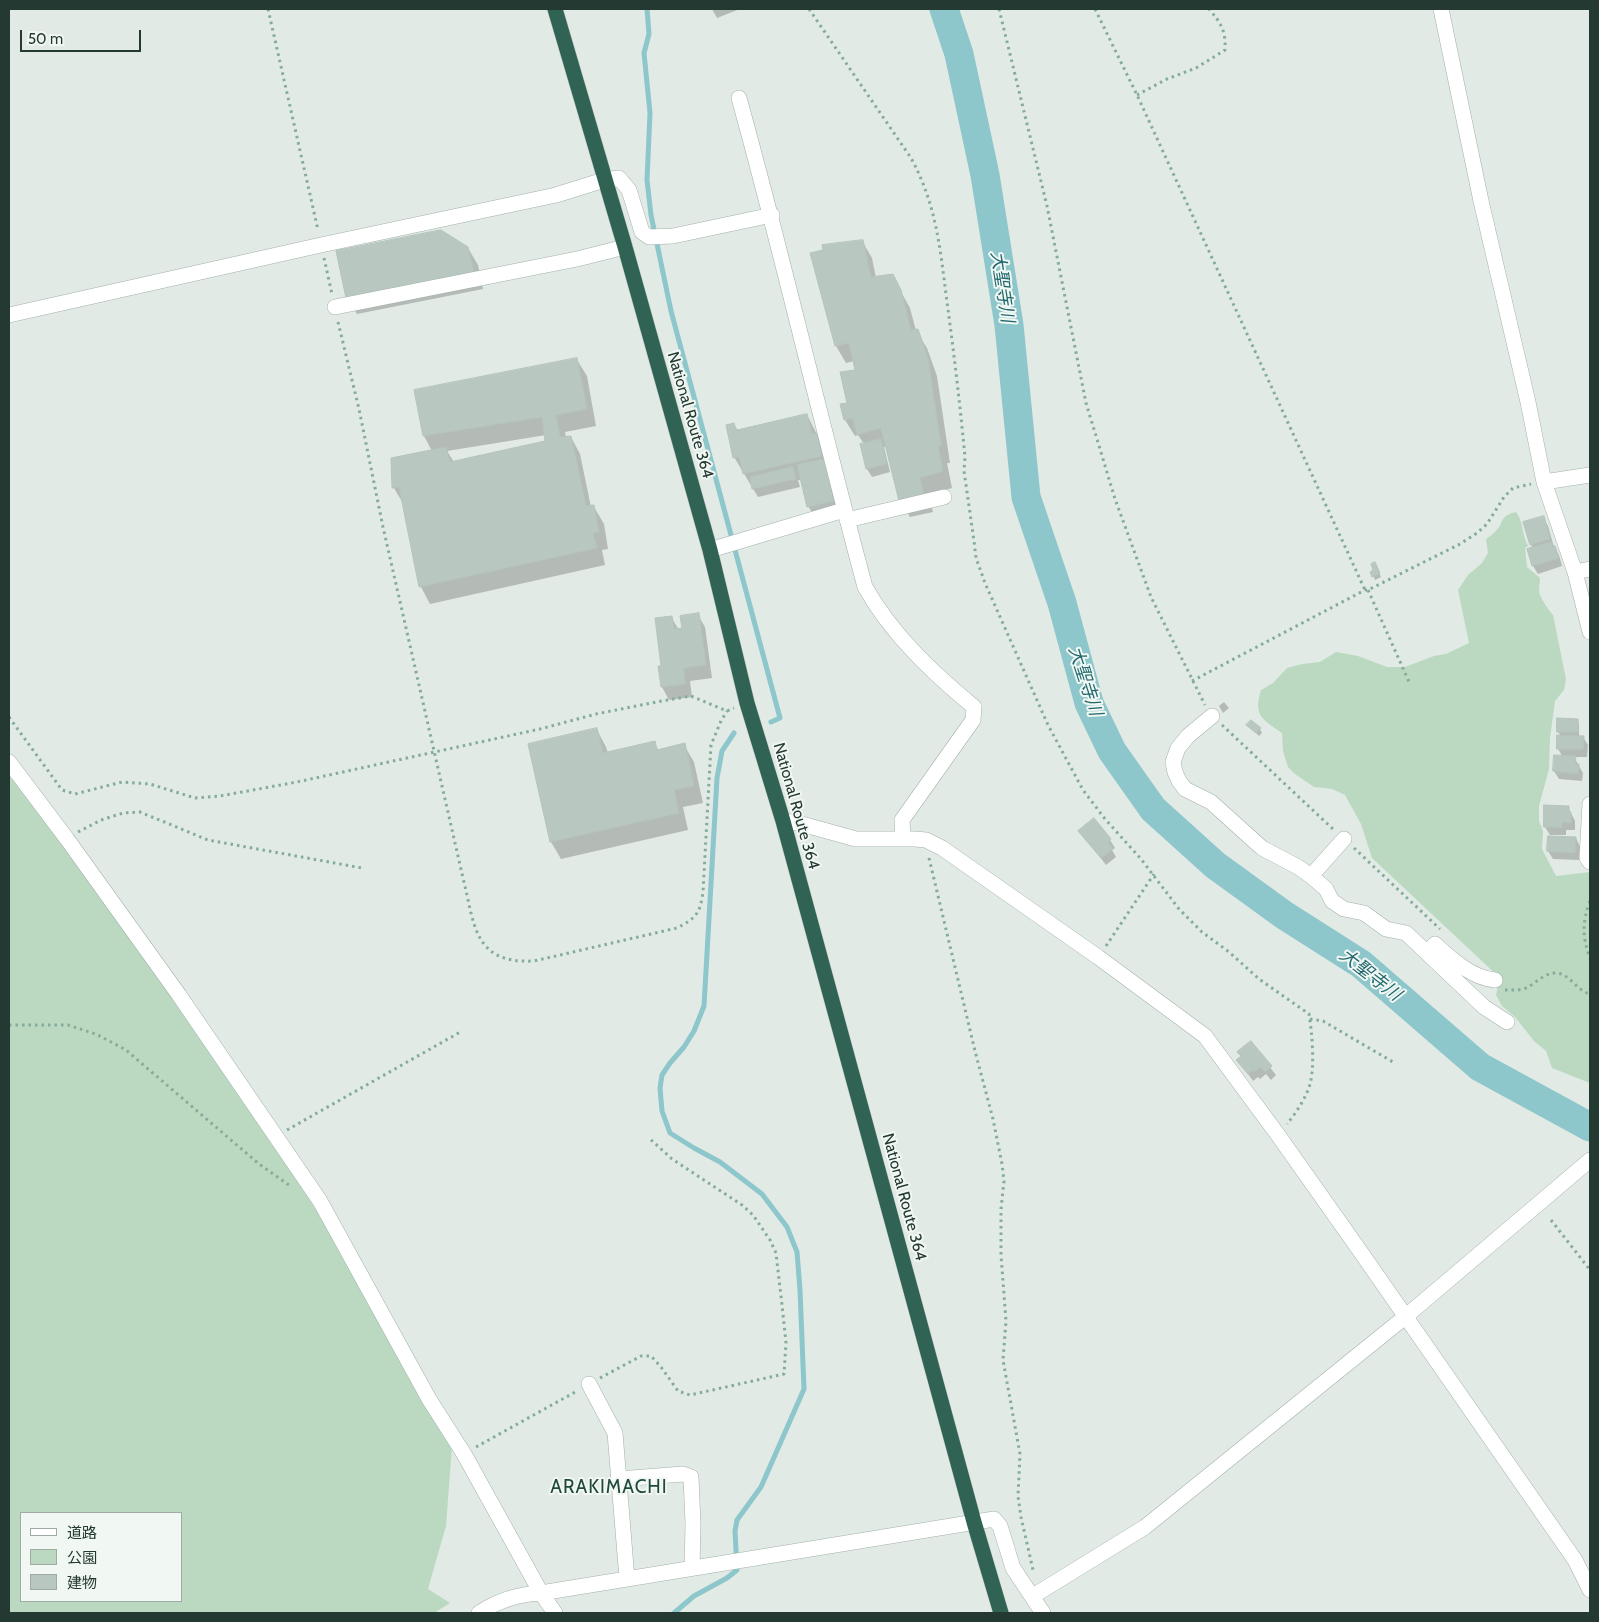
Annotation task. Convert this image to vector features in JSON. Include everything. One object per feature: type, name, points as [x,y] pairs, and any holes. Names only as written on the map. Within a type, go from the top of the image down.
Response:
[{"type":"highway","name":"National Route 364","points":[[555,9],[625,247],[710,550],[747,703],[784,821],[974,1522],[1001,1613]]},
{"type":"street","points":[[1441,9],[1481,201],[1528,402],[1544,482],[1575,572],[1590,632]]},
{"type":"street","points":[[739,98],[772,215],[865,587],[871,598],[904,641],[941,680],[974,707],[973,720],[902,820],[902,837]]},
{"type":"street","points":[[9,315],[321,245],[556,195],[604,180],[619,178],[629,190],[642,232],[649,237],[673,236],[772,215]]},
{"type":"street","points":[[335,308],[577,259],[625,247]]},
{"type":"street","points":[[1544,482],[1590,474]]},
{"type":"street","points":[[710,550],[846,515],[944,497]]},
{"type":"street","points":[[1575,572],[1590,569]]},
{"type":"street","points":[[1212,716],[1188,736],[1178,748],[1173,762],[1179,781],[1186,788],[1211,802],[1262,848],[1311,876],[1326,889],[1332,901],[1344,909],[1364,913],[1386,929],[1406,933],[1484,1007],[1507,1022]]},
{"type":"street","points":[[9,762],[184,1002],[320,1200],[429,1399],[464,1454],[541,1593],[555,1613]]},
{"type":"street","points":[[1590,804],[1587,858],[1590,862]]},
{"type":"street","points":[[784,821],[856,839],[902,837],[926,840],[942,848],[1098,957],[1205,1036],[1278,1135],[1406,1316],[1575,1560],[1590,1590]]},
{"type":"street","points":[[1311,876],[1344,839]]},
{"type":"street","points":[[1427,953],[1435,944],[1476,976],[1486,980],[1495,980]]},
{"type":"street","points":[[1038,1593],[1145,1527],[1406,1316],[1590,1160]]},
{"type":"street","points":[[589,1384],[615,1433],[628,1579]]},
{"type":"street","points":[[619,1479],[683,1474],[691,1477],[692,1568]]},
{"type":"street","points":[[480,1613],[504,1599],[525,1594],[541,1593],[994,1520],[1000,1526],[1013,1568],[1020,1581],[1038,1593],[1043,1613]]},
{"type":"path","points":[[268,9],[359,409],[383,527],[478,934],[483,945],[503,958],[516,962],[534,962],[677,928],[697,915],[701,908],[703,892],[711,745],[727,711],[747,703]]},
{"type":"path","points":[[809,9],[911,158],[921,176],[933,210],[952,336],[965,457],[964,471],[976,558],[989,592],[1048,725],[1083,790],[1105,819],[1142,859],[1179,909],[1202,932],[1229,952],[1259,979],[1309,1014],[1312,1059],[1310,1083],[1299,1107],[1278,1135]]},
{"type":"path","points":[[999,9],[1047,206],[1086,403],[1115,499],[1151,596],[1192,680],[1212,716],[1446,934]]},
{"type":"path","points":[[1095,9],[1137,95],[1410,684]]},
{"type":"path","points":[[1137,95],[1167,79],[1200,66],[1225,50],[1225,36],[1218,20],[1209,9]]},
{"type":"path","points":[[1192,680],[1460,544],[1487,524],[1513,488],[1544,482]]},
{"type":"path","points":[[9,717],[62,790],[75,794],[122,782],[150,784],[195,798],[220,796],[297,782],[540,729],[596,714],[691,696],[727,711]]},
{"type":"path","points":[[67,839],[101,820],[123,813],[140,812],[208,840],[362,868]]},
{"type":"path","points":[[926,840],[930,865],[1001,1155],[1004,1181],[1001,1209],[1001,1255],[1006,1321],[1003,1360],[1020,1454],[1018,1496],[1021,1517],[1038,1593]]},
{"type":"path","points":[[1098,957],[1154,874]]},
{"type":"path","points":[[1590,901],[1583,921],[1584,937],[1590,958]]},
{"type":"path","points":[[1495,980],[1505,990],[1517,990],[1555,973],[1562,975],[1578,988],[1590,994]]},
{"type":"path","points":[[1310,1019],[1323,1020],[1393,1062]]},
{"type":"path","points":[[9,1025],[68,1025],[96,1034],[126,1050],[259,1164],[292,1186]]},
{"type":"path","points":[[276,1136],[462,1031]]},
{"type":"path","points":[[464,1454],[641,1356],[651,1356],[662,1366],[678,1391],[690,1394],[784,1374],[786,1343],[776,1253],[770,1240],[753,1215],[742,1205],[672,1159],[649,1138]]},
{"type":"path","points":[[1551,1220],[1590,1270]]},
{"type":"green space","points":[[1516,512],[1528,546],[1525,548],[1527,567],[1540,578],[1540,595],[1553,615],[1566,679],[1564,690],[1555,701],[1550,738],[1549,769],[1539,806],[1539,821],[1543,831],[1542,849],[1556,876],[1590,872],[1590,1083],[1552,1068],[1546,1051],[1534,1041],[1515,1017],[1502,1006],[1496,995],[1500,978],[1372,858],[1361,824],[1345,795],[1332,789],[1314,787],[1288,767],[1283,751],[1282,733],[1264,720],[1258,706],[1261,690],[1273,683],[1287,668],[1320,662],[1336,652],[1358,656],[1387,667],[1405,667],[1434,656],[1446,654],[1469,643],[1458,590],[1468,575],[1482,563],[1488,553],[1486,539],[1496,531],[1507,515]]},
{"type":"green space","points":[[9,776],[37,808],[173,996],[289,1167],[319,1215],[452,1446],[446,1526],[428,1589],[450,1603],[434,1613],[9,1613]]},
{"type":"building","points":[[441,230],[468,247],[474,272],[346,298],[336,251]]},
{"type":"building","points":[[863,240],[871,277],[893,274],[901,290],[911,330],[918,329],[928,358],[941,446],[938,446],[943,471],[920,478],[924,495],[899,501],[881,428],[857,435],[853,418],[844,420],[840,404],[847,403],[840,372],[855,370],[849,343],[835,346],[810,253],[823,250],[822,245]]},
{"type":"building","points":[[577,358],[587,409],[556,415],[560,437],[571,436],[586,506],[594,505],[599,532],[593,533],[597,548],[419,587],[399,487],[392,488],[391,458],[446,447],[450,462],[545,441],[542,417],[423,436],[414,390]]},
{"type":"building","points":[[807,414],[812,434],[817,433],[822,456],[743,474],[739,457],[733,458],[726,425],[734,423],[736,430]]},
{"type":"building","points":[[881,439],[887,464],[866,469],[860,444]]},
{"type":"building","points":[[824,459],[834,501],[807,507],[797,465]]},
{"type":"building","points":[[793,467],[796,479],[752,489],[750,477]]},
{"type":"building","points":[[1544,516],[1550,539],[1530,545],[1523,522]]},
{"type":"building","points":[[1551,542],[1552,546],[1555,546],[1559,558],[1532,566],[1527,549]]},
{"type":"building","points":[[1375,562],[1380,573],[1372,577],[1370,572],[1373,570],[1371,564]]},
{"type":"building","points":[[699,613],[706,665],[684,668],[685,684],[661,687],[658,666],[661,666],[655,618],[672,616],[674,629],[682,628],[680,616]]},
{"type":"building","points":[[1557,718],[1578,719],[1578,732],[1557,732]]},
{"type":"building","points":[[1251,720],[1261,728],[1256,733],[1246,725]]},
{"type":"building","points":[[597,728],[603,753],[655,741],[657,750],[685,743],[694,786],[674,790],[679,813],[550,842],[528,744]]},
{"type":"building","points":[[1557,735],[1584,736],[1583,749],[1557,749]]},
{"type":"building","points":[[1554,755],[1576,756],[1575,764],[1579,764],[1578,774],[1553,771]]},
{"type":"building","points":[[1544,805],[1569,806],[1571,823],[1562,822],[1562,827],[1544,827]]},
{"type":"building","points":[[1094,818],[1111,839],[1108,842],[1113,849],[1101,858],[1078,831]]},
{"type":"building","points":[[1548,836],[1576,837],[1575,853],[1547,851]]},
{"type":"building","points":[[1251,1041],[1272,1066],[1265,1072],[1261,1067],[1248,1074],[1236,1060],[1241,1056],[1237,1052]]},
{"type":"waterway","points":[[647,9],[649,34],[644,53],[650,113],[647,180],[651,215],[671,311],[780,718],[771,722]]},
{"type":"waterway","name":"大聖寺川","points":[[944,9],[959,54],[985,175],[1009,325],[1026,497],[1062,603],[1089,703],[1112,751],[1153,809],[1215,865],[1284,915],[1361,964],[1480,1067],[1590,1127]]},
{"type":"waterway","points":[[674,1613],[694,1596],[727,1578],[737,1570],[735,1531],[737,1520],[761,1487],[804,1389],[797,1252],[787,1227],[762,1194],[720,1162],[670,1133],[662,1111],[660,1088],[662,1075],[694,1031],[704,1006],[717,778],[722,751],[734,733]]},
{"type":"district","name":"ARAKIMACHI","points":[[609,1487]]}]
